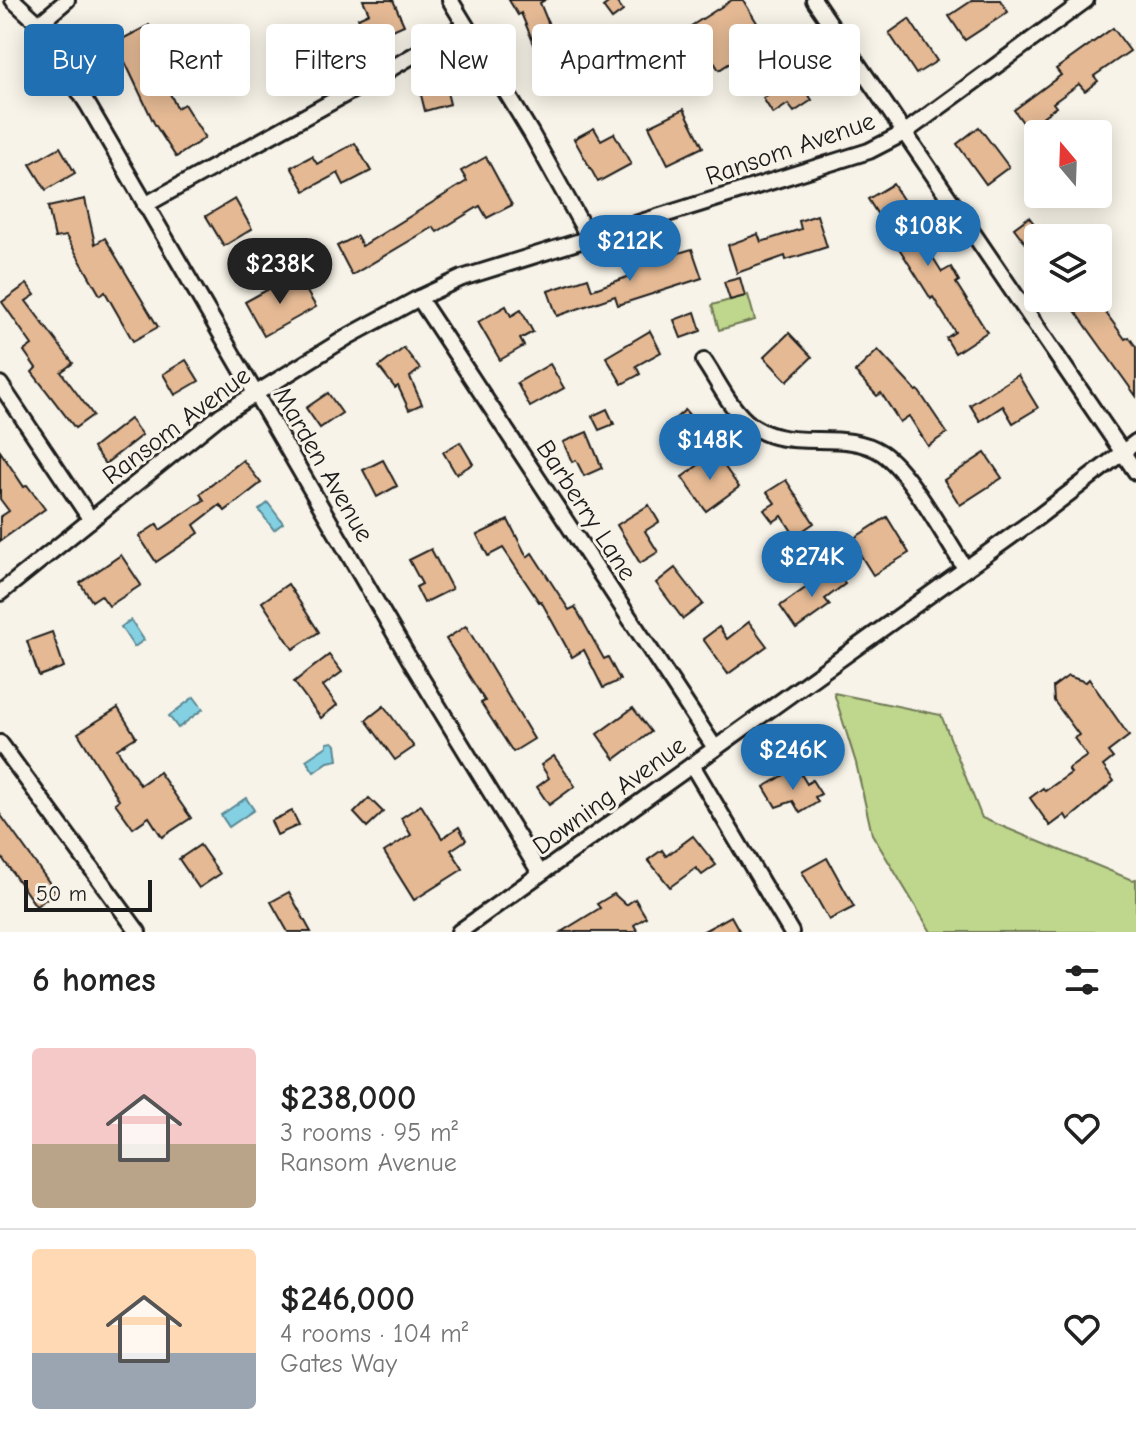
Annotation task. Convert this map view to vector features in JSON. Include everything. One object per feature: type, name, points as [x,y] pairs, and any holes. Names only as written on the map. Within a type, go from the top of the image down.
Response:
[{"type":"street","name":"Marden Avenue","points":[[13,0],[39,24]]},
{"type":"street","points":[[39,24],[67,0]]},
{"type":"street","points":[[450,0],[464,24]]},
{"type":"street","points":[[814,0],[1136,472]]},
{"type":"street","name":"Ransom Avenue","points":[[0,593],[221,415],[336,344],[419,298],[462,278],[869,151],[904,133],[1086,0]]},
{"type":"street","points":[[145,205],[411,57]]},
{"type":"street","name":"Marden Avenue","points":[[82,96],[410,660],[540,873]]},
{"type":"street","points":[[508,96],[589,238]]},
{"type":"street","name":"Barberry Lane","points":[[419,298],[715,748]]},
{"type":"street","points":[[704,361],[743,419],[760,430],[803,441],[847,441],[881,453],[905,476],[965,568]]},
{"type":"street","points":[[0,384],[91,520]]},
{"type":"street","name":"Downing Avenue","points":[[459,932],[1038,517],[1136,442]]},
{"type":"street","points":[[0,743],[138,932]]},
{"type":"street","points":[[692,765],[791,932]]},
{"type":"green space","points":[[748,295],[755,320],[719,330],[712,305]]},
{"type":"green space","points":[[834,693],[941,715],[982,818],[1132,880],[1136,879],[1136,932],[931,932],[872,834],[856,763]]},
{"type":"water","points":[[268,503],[283,523],[274,530],[259,510]]},
{"type":"water","points":[[131,620],[144,640],[134,647],[121,627]]},
{"type":"water","points":[[194,697],[203,709],[178,728],[169,716]]},
{"type":"water","points":[[333,742],[338,760],[328,762],[314,772],[306,760],[327,743]]},
{"type":"water","points":[[246,798],[254,810],[229,827],[221,815]]},
{"type":"building","points":[[363,0],[393,0],[404,25],[395,29],[395,24],[361,24],[358,18],[369,13]]},
{"type":"building","points":[[509,0],[545,0],[540,3],[549,24],[532,24],[532,39],[521,13],[518,15]]},
{"type":"building","points":[[612,0],[623,11],[612,19],[603,7]]},
{"type":"building","points":[[732,0],[743,0],[758,24],[729,24],[729,64],[719,70],[713,61],[713,24],[694,24]]},
{"type":"building","points":[[973,0],[1000,0],[1008,12],[965,40],[949,16]]},
{"type":"building","points":[[909,19],[937,61],[916,74],[889,33]]},
{"type":"building","points":[[1113,28],[1130,51],[1094,76],[1098,81],[1085,91],[1079,84],[1053,103],[1056,107],[1038,120],[1024,120],[1024,124],[1014,110],[1061,75],[1056,69]]},
{"type":"building","points":[[140,30],[140,94],[124,63],[124,38]]},
{"type":"building","points":[[141,96],[171,96],[177,108],[184,104],[205,138],[176,157]]},
{"type":"building","points":[[421,96],[448,96],[450,104],[425,111]]},
{"type":"building","points":[[809,96],[812,100],[794,112],[788,104],[773,114],[763,98]]},
{"type":"building","points":[[684,109],[703,147],[668,164],[649,126]]},
{"type":"building","points":[[979,127],[1009,167],[986,184],[957,144]]},
{"type":"building","points":[[594,128],[601,140],[614,133],[631,164],[598,182],[574,139]]},
{"type":"building","points":[[355,143],[371,171],[344,185],[338,173],[305,191],[291,167],[312,156],[317,164]]},
{"type":"building","points":[[60,147],[75,173],[46,190],[30,164]]},
{"type":"building","points":[[486,157],[512,205],[487,218],[480,206],[437,232],[433,227],[352,275],[337,246],[357,236],[362,246],[467,181],[461,171]]},
{"type":"building","points":[[893,184],[922,229],[917,232],[942,272],[951,267],[959,281],[956,283],[987,332],[955,353],[946,338],[955,332],[868,199]]},
{"type":"building","points":[[85,199],[95,244],[105,238],[158,327],[133,341],[105,292],[100,295],[66,236],[55,238],[48,207]]},
{"type":"building","points":[[235,199],[252,229],[224,246],[206,216]]},
{"type":"building","points":[[817,215],[827,247],[786,260],[785,256],[737,273],[728,245],[758,234],[761,242],[801,229],[799,221]]},
{"type":"building","points":[[1029,217],[1034,224],[1024,224],[1024,241],[1014,228]]},
{"type":"building","points":[[692,249],[702,278],[618,305],[615,296],[557,316],[548,291],[588,278],[592,290],[630,276],[628,268]]},
{"type":"building","points":[[740,278],[745,296],[730,300],[724,282]]},
{"type":"building","points":[[287,279],[290,285],[300,280],[316,307],[264,336],[245,302]]},
{"type":"building","points":[[27,284],[35,295],[26,301],[73,363],[61,372],[93,415],[75,428],[32,372],[36,368],[24,351],[32,345],[2,302]]},
{"type":"building","points":[[506,306],[511,316],[521,310],[533,332],[520,339],[524,346],[500,360],[478,322]]},
{"type":"building","points":[[695,312],[701,331],[681,338],[674,320]]},
{"type":"building","points":[[1076,312],[1105,312],[1125,339],[1129,337],[1136,347],[1136,396]]},
{"type":"building","points":[[650,331],[661,352],[636,366],[640,374],[622,384],[606,357]]},
{"type":"building","points":[[789,333],[812,357],[787,381],[764,357]]},
{"type":"building","points":[[404,348],[420,369],[410,377],[422,404],[409,410],[398,386],[395,388],[379,367]]},
{"type":"building","points":[[878,350],[918,390],[947,433],[928,446],[909,416],[900,422],[881,393],[877,396],[855,372]]},
{"type":"building","points":[[186,360],[199,381],[175,395],[163,374]]},
{"type":"building","points":[[550,364],[564,388],[530,407],[517,383]]},
{"type":"building","points":[[1018,375],[1038,408],[1013,423],[1003,406],[980,421],[970,405]]},
{"type":"building","points":[[328,393],[342,413],[320,428],[306,408]]},
{"type":"building","points":[[607,409],[614,424],[599,430],[592,416]]},
{"type":"building","points":[[685,410],[702,430],[685,443],[669,424]]},
{"type":"building","points":[[130,419],[142,435],[105,464],[93,448]]},
{"type":"building","points":[[587,432],[602,468],[584,476],[576,460],[572,462],[563,442]]},
{"type":"building","points":[[460,442],[473,464],[456,474],[443,452]]},
{"type":"building","points":[[0,451],[24,487],[27,485],[45,509],[0,541],[0,517],[9,511],[0,499]]},
{"type":"building","points":[[715,453],[739,487],[706,511],[682,477]]},
{"type":"building","points":[[985,453],[1002,478],[960,505],[944,480]]},
{"type":"building","points":[[243,460],[261,483],[225,511],[220,505],[194,525],[199,533],[156,562],[139,536],[157,524],[160,530],[204,500],[200,494]]},
{"type":"building","points":[[383,460],[397,486],[377,497],[363,470]]},
{"type":"building","points":[[786,480],[814,523],[795,536],[782,516],[773,522],[764,510],[775,503],[767,492]]},
{"type":"building","points":[[649,505],[659,522],[645,531],[658,552],[640,563],[617,525]]},
{"type":"building","points":[[887,517],[909,553],[873,575],[851,540]]},
{"type":"building","points":[[508,520],[527,557],[532,553],[569,610],[575,607],[604,659],[608,657],[620,680],[603,688],[584,650],[572,657],[541,601],[503,548],[488,556],[477,535]]},
{"type":"building","points":[[431,549],[452,589],[424,603],[416,587],[422,584],[409,560]]},
{"type":"building","points":[[121,555],[141,585],[109,606],[101,595],[92,601],[80,583]]},
{"type":"building","points":[[675,568],[703,604],[683,619],[656,583]]},
{"type":"building","points":[[834,568],[845,584],[825,599],[830,605],[796,629],[780,606]]},
{"type":"building","points":[[288,584],[319,632],[293,649],[262,602]]},
{"type":"building","points":[[749,622],[767,646],[728,674],[703,639],[719,627],[727,639]]},
{"type":"building","points":[[466,626],[534,739],[513,752],[481,703],[485,701],[446,639]]},
{"type":"building","points":[[52,632],[64,667],[39,676],[27,641]]},
{"type":"building","points":[[329,655],[342,672],[323,686],[337,705],[321,718],[294,682]]},
{"type":"building","points":[[1068,676],[1086,682],[1089,679],[1129,736],[1108,752],[1113,758],[1103,766],[1114,781],[1068,820],[1065,815],[1050,826],[1030,798],[1071,773],[1068,769],[1087,756],[1074,738],[1079,735],[1054,701],[1053,687]]},
{"type":"building","points":[[384,706],[414,747],[395,760],[366,720]]},
{"type":"building","points":[[118,708],[136,737],[117,749],[140,785],[159,772],[191,818],[162,837],[149,817],[133,828],[115,803],[119,800],[78,733]]},
{"type":"building","points":[[633,708],[651,732],[615,759],[597,734]]},
{"type":"building","points":[[554,756],[575,786],[549,805],[537,787],[549,778],[541,765]]},
{"type":"building","points":[[791,771],[795,777],[801,774],[807,784],[812,780],[821,794],[815,797],[818,802],[800,813],[793,801],[776,807],[764,787]]},
{"type":"building","points":[[369,798],[383,812],[367,827],[354,813]]},
{"type":"building","points":[[421,805],[442,838],[459,827],[466,840],[451,850],[463,869],[414,900],[384,852],[411,835],[401,818]]},
{"type":"building","points":[[292,811],[299,825],[277,835],[271,821]]},
{"type":"building","points":[[0,814],[56,892],[36,906],[0,855]]},
{"type":"building","points":[[693,836],[716,865],[702,875],[696,868],[670,887],[648,860],[662,850],[666,856]]},
{"type":"building","points":[[200,845],[220,874],[199,888],[179,859]]},
{"type":"building","points":[[827,858],[854,907],[829,920],[802,872]]},
{"type":"building","points":[[289,892],[311,932],[288,932],[271,902]]},
{"type":"building","points":[[614,894],[626,905],[635,899],[646,917],[634,925],[638,932],[561,932],[600,908],[597,904]]},
{"type":"building","points":[[731,916],[740,932],[702,932]]}]
